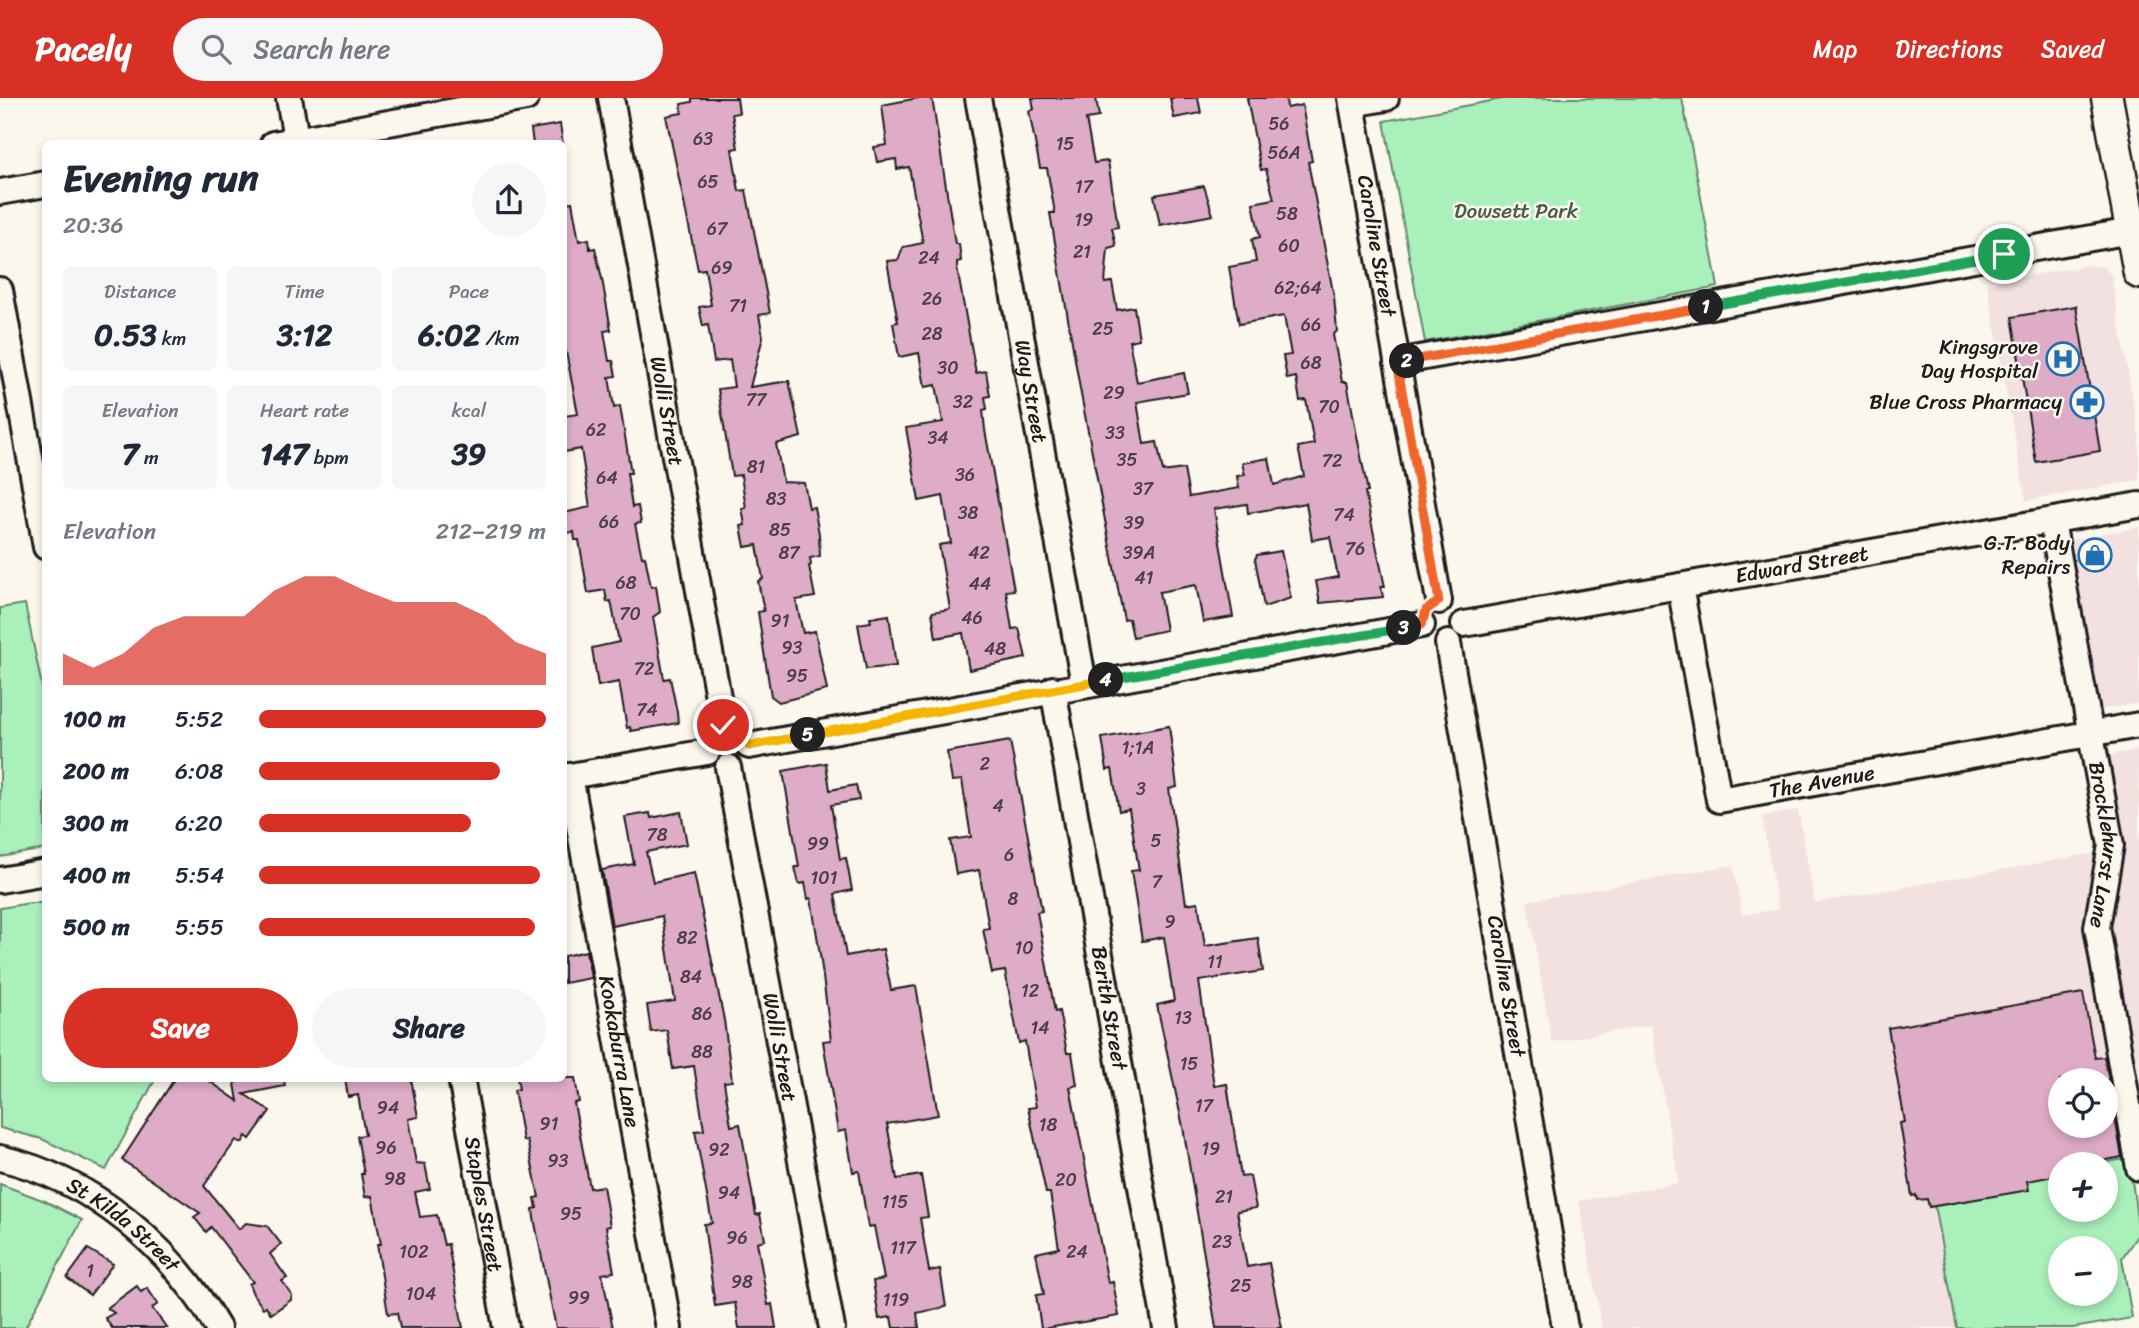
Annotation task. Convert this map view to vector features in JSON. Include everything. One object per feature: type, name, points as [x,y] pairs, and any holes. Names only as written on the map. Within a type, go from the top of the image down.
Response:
[{"type":"main road","points":[[2107,98],[2129,162],[2131,231],[2139,273]]},
{"type":"street","points":[[289,98],[289,140]]},
{"type":"street","points":[[300,140],[526,98]]},
{"type":"street","name":"Wolli Street","points":[[611,98],[723,725]]},
{"type":"street","name":"Way Street","points":[[978,98],[1084,684]]},
{"type":"street","points":[[1352,101],[1386,98]]},
{"type":"street","name":"Caroline Street","points":[[1352,101],[1439,601]]},
{"type":"street","points":[[0,192],[42,185]]},
{"type":"street","points":[[1397,362],[2131,231]]},
{"type":"street","points":[[0,290],[42,525]]},
{"type":"street","name":"Edward Street","points":[[1464,624],[2139,505]]},
{"type":"street","name":"Brocklehurst Lane","points":[[2052,521],[2110,845],[2097,927],[2139,1168]]},
{"type":"street","name":"The Avenue","points":[[1680,586],[1719,800],[2139,725]]},
{"type":"street","points":[[1439,601],[1457,607],[1464,624],[1459,636],[1448,643],[1428,638],[1422,625],[1426,610],[1439,601]]},
{"type":"street","points":[[749,746],[1053,689],[1422,625]]},
{"type":"street","name":"Caroline Street","points":[[1448,643],[1565,1328]]},
{"type":"street","name":"Berith Street","points":[[1053,689],[1166,1328]]},
{"type":"street","points":[[723,725],[741,729],[749,746],[740,763],[728,767],[715,763],[707,752],[708,738],[723,725]]},
{"type":"street","points":[[567,777],[707,752]]},
{"type":"street","name":"Wolli Street","points":[[728,767],[832,1328]]},
{"type":"street","name":"Kookaburra Lane","points":[[567,777],[669,1328]]},
{"type":"street","points":[[0,880],[42,873]]},
{"type":"street","name":"Staples Street","points":[[462,1082],[506,1328]]},
{"type":"street","name":"St Kilda Street","points":[[0,1158],[50,1175],[125,1218],[159,1247],[187,1279],[218,1328]]},
{"type":"shaded area","name":"Kingsgrove Day Hospital","points":[[2090,265],[2104,267],[2111,275],[2139,435],[2139,480],[2026,501],[1987,283]]},
{"type":"shaded area","points":[[2139,527],[2139,703],[2098,710],[2069,540]]},
{"type":"shaded area","points":[[2139,750],[2139,1086],[2111,929],[2123,854],[2106,756]]},
{"type":"shaded area","points":[[1798,810],[1815,903],[2102,852],[2129,1158],[2118,1160],[2118,1152],[2048,1152],[2048,1167],[1932,1194],[1957,1328],[1602,1328],[1579,1201],[1679,1183],[1651,1025],[1552,1042],[1527,901],[1733,865],[1742,915],[1778,909],[1762,817]]},
{"type":"green space","name":"Dowsett Park","points":[[1507,98],[1682,98],[1718,287],[1425,342],[1384,121]]},
{"type":"green space","points":[[25,604],[42,686],[42,850],[0,857],[0,608]]},
{"type":"green space","points":[[42,903],[42,1082],[154,1082],[106,1170],[42,1139],[0,1128],[0,908]]},
{"type":"green space","points":[[2129,1158],[2139,1233],[2122,1258],[2132,1318],[2073,1328],[1957,1328],[1932,1194],[2048,1173],[2048,1222],[2118,1222],[2118,1160]]},
{"type":"green space","points":[[0,1184],[45,1201],[82,1220],[25,1328],[0,1328]]},
{"type":"building","points":[[692,98],[737,98],[739,113],[732,114],[738,148],[732,149],[739,191],[746,190],[770,313],[759,315],[763,337],[750,387],[789,381],[801,437],[776,444],[783,482],[804,483],[809,508],[814,507],[819,534],[820,556],[810,558],[809,566],[815,597],[796,600],[803,633],[815,631],[827,690],[779,702],[771,696],[758,612],[764,611],[758,581],[763,579],[757,545],[745,547],[741,526],[745,525],[742,508],[746,508],[741,475],[732,476],[718,389],[734,387],[730,360],[714,362],[708,325],[703,326],[699,307],[711,305],[705,269],[698,270],[666,116],[682,113],[681,104],[692,102]]},
{"type":"building","points":[[932,98],[955,244],[959,244],[961,261],[957,262],[957,268],[976,373],[986,371],[990,396],[985,397],[987,409],[983,410],[985,430],[1014,590],[1006,591],[1012,629],[1019,628],[1026,658],[969,670],[963,633],[936,638],[932,612],[950,609],[939,545],[951,543],[943,496],[919,501],[906,428],[943,422],[936,385],[925,387],[919,353],[899,357],[893,323],[898,322],[887,261],[898,260],[903,247],[923,243],[909,167],[897,169],[896,159],[877,162],[874,147],[887,145],[882,105]]},
{"type":"building","points":[[1032,98],[1096,98],[1099,117],[1086,119],[1094,163],[1108,161],[1118,227],[1112,228],[1116,246],[1108,248],[1105,283],[1112,282],[1117,310],[1134,307],[1139,339],[1129,341],[1137,382],[1184,373],[1188,393],[1137,402],[1144,444],[1157,442],[1163,472],[1184,469],[1189,497],[1239,488],[1237,476],[1245,475],[1242,463],[1269,458],[1274,485],[1304,476],[1298,447],[1314,444],[1306,400],[1300,401],[1296,377],[1287,379],[1283,356],[1291,355],[1284,316],[1239,324],[1229,267],[1256,262],[1252,239],[1260,237],[1253,203],[1274,199],[1266,169],[1261,170],[1247,98],[1286,98],[1287,108],[1302,105],[1312,161],[1308,162],[1334,297],[1337,331],[1333,335],[1342,382],[1347,382],[1368,492],[1365,492],[1385,587],[1381,587],[1383,597],[1320,603],[1316,581],[1338,577],[1330,537],[1312,540],[1306,503],[1248,513],[1247,504],[1214,509],[1233,617],[1203,622],[1196,585],[1159,592],[1166,630],[1133,637],[1129,619],[1124,620],[1080,389],[1050,213],[1055,213],[1047,168],[1040,168],[1029,111],[1034,109]]},
{"type":"building","points":[[1170,98],[1198,98],[1201,113],[1174,118]]},
{"type":"building","points":[[560,124],[562,140],[532,140],[531,129]]},
{"type":"building","points":[[1204,186],[1213,215],[1160,225],[1154,195]]},
{"type":"building","points":[[572,202],[579,241],[589,239],[590,249],[595,248],[602,279],[611,330],[604,331],[609,361],[613,361],[616,376],[609,377],[614,408],[620,406],[631,473],[627,473],[632,507],[638,506],[641,523],[635,524],[651,587],[656,586],[660,612],[653,617],[664,679],[670,678],[677,712],[678,723],[631,731],[630,727],[627,728],[619,682],[598,686],[592,648],[619,642],[611,601],[607,602],[605,590],[588,593],[579,540],[575,540],[574,532],[567,533],[567,512],[590,507],[581,449],[567,451],[567,416],[578,414],[567,357],[567,203]]},
{"type":"building","points":[[2076,306],[2100,451],[2036,462],[2012,317]]},
{"type":"building","points":[[1281,551],[1291,598],[1264,607],[1255,559],[1257,555]]},
{"type":"building","points":[[889,615],[896,666],[866,669],[858,624],[871,622],[870,618]]},
{"type":"building","points":[[1169,726],[1177,787],[1169,789],[1186,904],[1198,902],[1205,946],[1258,938],[1263,971],[1199,981],[1214,1086],[1227,1084],[1241,1177],[1250,1176],[1256,1208],[1237,1211],[1247,1267],[1269,1263],[1282,1328],[1216,1328],[1183,1127],[1157,1005],[1174,1001],[1164,937],[1142,941],[1131,871],[1139,870],[1129,809],[1119,811],[1112,769],[1107,770],[1102,738]]},
{"type":"building","points":[[1010,741],[1042,911],[1037,912],[1055,1012],[1059,1011],[1067,1053],[1072,1053],[1077,1085],[1070,1087],[1108,1283],[1113,1282],[1119,1316],[1047,1328],[1041,1328],[1036,1295],[1044,1294],[1036,1253],[1059,1248],[1050,1193],[1046,1193],[1028,1108],[1036,1107],[1025,1041],[1019,1043],[1005,971],[992,973],[983,929],[989,928],[979,870],[956,874],[950,840],[971,837],[962,780],[952,781],[947,752]]},
{"type":"building","points":[[826,763],[830,790],[856,785],[859,800],[831,805],[840,859],[846,858],[852,890],[835,894],[846,956],[883,949],[891,990],[916,986],[938,1115],[887,1124],[897,1179],[921,1175],[928,1217],[920,1218],[929,1271],[940,1269],[946,1307],[917,1313],[919,1328],[893,1328],[891,1317],[879,1319],[873,1281],[884,1279],[874,1226],[868,1227],[859,1171],[853,1172],[846,1130],[838,1132],[823,1041],[831,1040],[821,961],[811,898],[808,899],[805,883],[799,884],[795,867],[799,867],[783,771]]},
{"type":"building","points":[[681,812],[687,844],[646,852],[653,882],[694,873],[724,1020],[732,1081],[724,1082],[731,1126],[740,1124],[756,1215],[760,1214],[765,1240],[757,1242],[768,1305],[772,1304],[776,1328],[739,1328],[735,1303],[715,1306],[704,1224],[712,1223],[695,1131],[704,1130],[694,1066],[673,1069],[667,1030],[651,1032],[647,1005],[675,1001],[662,916],[612,926],[602,870],[634,864],[625,817],[650,813],[651,818]]},
{"type":"building","points":[[586,951],[591,978],[567,982],[567,955]]},
{"type":"building","points":[[2083,993],[2095,1058],[2104,1057],[2106,1068],[2048,1068],[2048,1138],[2118,1138],[2118,1135],[2122,1157],[2118,1158],[2118,1152],[2048,1152],[2048,1177],[2027,1181],[2029,1190],[1929,1207],[1927,1199],[1917,1200],[1916,1195],[1912,1196],[1900,1123],[1905,1122],[1888,1028]]},
{"type":"building","points":[[567,1078],[575,1078],[579,1102],[574,1103],[590,1188],[603,1186],[610,1226],[606,1227],[614,1272],[602,1274],[613,1328],[556,1328],[534,1218],[533,1209],[537,1208],[535,1198],[539,1197],[527,1140],[523,1141],[514,1090],[519,1089],[518,1082],[567,1082]]},
{"type":"building","points":[[172,1082],[211,1082],[238,1101],[235,1082],[284,1082],[285,1086],[244,1094],[270,1111],[250,1139],[246,1136],[242,1143],[236,1140],[204,1186],[239,1229],[246,1223],[267,1226],[281,1244],[270,1254],[287,1278],[282,1281],[292,1295],[291,1300],[271,1314],[266,1306],[263,1308],[249,1284],[253,1282],[211,1227],[206,1232],[194,1217],[200,1213],[122,1160]]},
{"type":"building","points":[[346,1082],[412,1082],[418,1117],[408,1119],[416,1163],[425,1164],[430,1189],[415,1192],[420,1217],[437,1215],[444,1245],[448,1244],[463,1328],[400,1328],[397,1313],[388,1314],[377,1244],[381,1244],[372,1196],[365,1197],[361,1174],[364,1174],[357,1136],[365,1135],[358,1095],[348,1097]]},
{"type":"building","points":[[88,1249],[113,1264],[90,1295],[67,1278]]},
{"type":"building","points":[[137,1286],[141,1292],[147,1288],[158,1304],[152,1308],[167,1328],[112,1328],[105,1318],[114,1313],[107,1308]]},
{"type":"place","name":"Kingsgrove Day Hospital","points":[[2063,359]]},
{"type":"place","name":"Blue Cross Pharmacy","points":[[2087,402]]},
{"type":"place","name":"G.T. Body Repairs","points":[[2095,555]]},
{"type":"route","points":[[723,725],[741,729],[749,746],[1053,689],[1422,625],[1426,610],[1439,601],[1397,362],[2004,254]]}]
